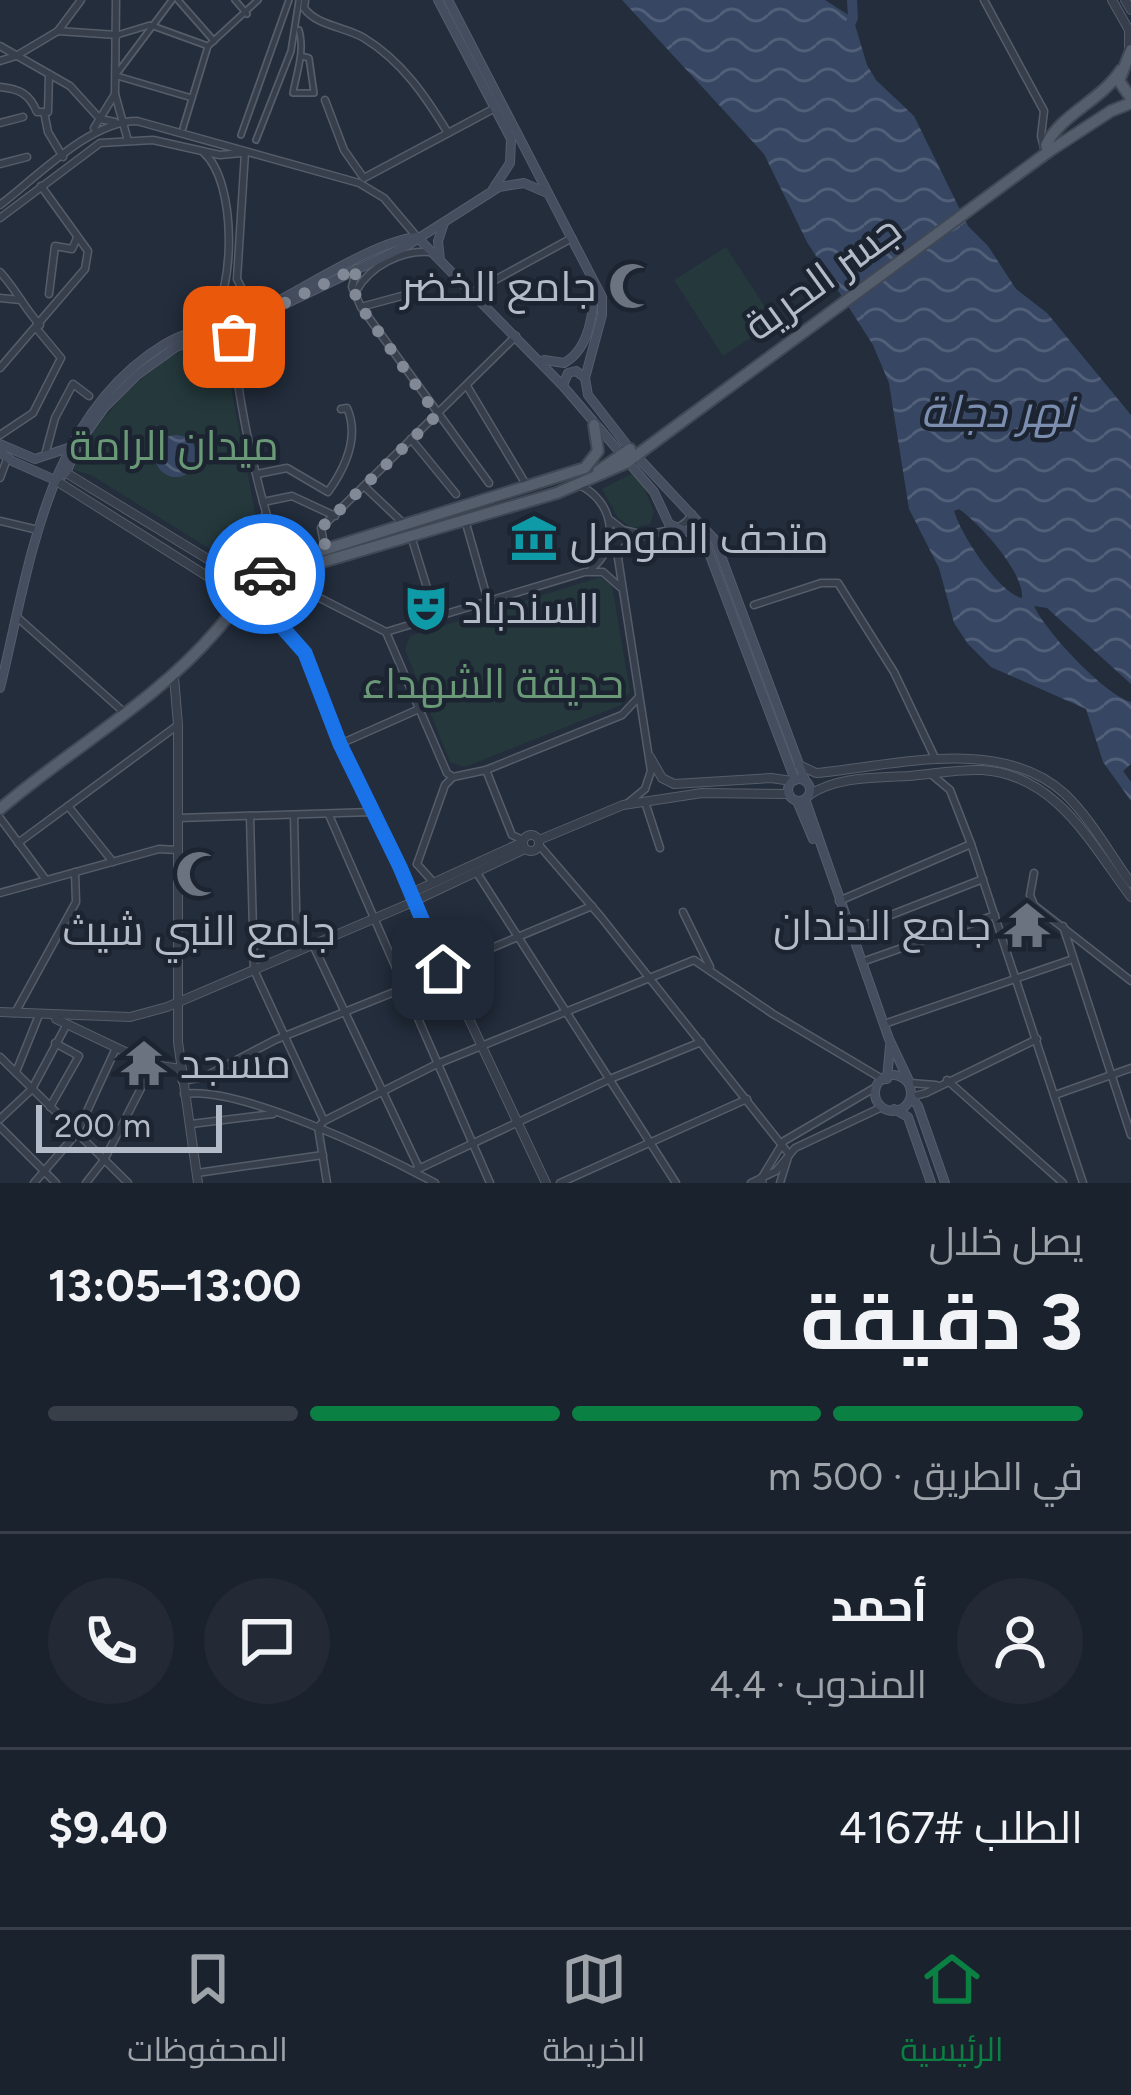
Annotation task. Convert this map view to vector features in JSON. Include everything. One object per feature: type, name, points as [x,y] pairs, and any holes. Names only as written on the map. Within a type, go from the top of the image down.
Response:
[{"type":"main road","points":[[438,0],[495,108],[511,128],[512,157],[492,191]]},
{"type":"main road","points":[[448,0],[600,291],[604,309],[585,378],[590,400],[654,492],[667,520],[695,535],[708,549],[945,1183]]},
{"type":"main road","points":[[1130,52],[1120,86],[1131,101]]},
{"type":"main road","name":"جسر الحرية","points":[[1048,152],[1046,145],[1056,129],[1106,90],[1121,70]]},
{"type":"main road","name":"جسر الحرية","points":[[583,483],[707,401],[1048,152],[1131,101]]},
{"type":"main road","points":[[0,688],[38,530],[55,480],[91,426],[129,382],[176,346],[417,237],[507,184],[539,188],[552,199]]},
{"type":"main road","points":[[441,262],[438,242],[444,221]]},
{"type":"main road","points":[[62,471],[69,447],[91,412],[128,372],[168,343],[237,326],[411,244],[417,237]]},
{"type":"main road","points":[[417,237],[537,357],[594,425],[692,514],[720,549],[799,764],[797,780]]},
{"type":"main road","points":[[537,357],[558,364],[578,353],[593,308],[593,281]]},
{"type":"main road","points":[[563,386],[563,378],[572,371],[585,378]]},
{"type":"main road","points":[[0,813],[23,790],[174,677],[256,589],[307,566],[592,463],[598,447],[594,425]]},
{"type":"main road","points":[[2,452],[44,458],[69,447]]},
{"type":"main road","points":[[2,452],[55,480]]},
{"type":"main road","points":[[256,589],[266,574],[298,558],[465,520],[583,483]]},
{"type":"main road","points":[[231,572],[266,574]]},
{"type":"main road","points":[[797,780],[810,787],[800,797]]},
{"type":"main road","points":[[0,791],[23,790]]},
{"type":"main road","points":[[890,1039],[891,1064],[873,1099],[880,1108],[893,1108],[908,1117],[931,1183]]},
{"type":"main road","points":[[882,1082],[909,1082]]},
{"type":"main road","points":[[893,1108],[911,1096]]},
{"type":"street","points":[[0,61],[58,31],[81,0]]},
{"type":"street","points":[[111,122],[117,74],[116,0]]},
{"type":"street","points":[[235,0],[247,14]]},
{"type":"street","points":[[183,128],[211,44],[258,0]]},
{"type":"street","points":[[241,135],[289,0]]},
{"type":"street","points":[[256,140],[278,89],[302,0]]},
{"type":"street","points":[[302,0],[310,16],[358,34],[379,48],[421,89],[448,133]]},
{"type":"street","points":[[984,0],[1044,111],[1041,136],[1048,152]]},
{"type":"street","points":[[1112,0],[1129,30],[1130,52]]},
{"type":"street","points":[[1125,0],[1131,10]]},
{"type":"street","points":[[117,74],[172,1],[211,44]]},
{"type":"street","points":[[297,24],[303,44],[293,93],[314,94],[309,58],[301,56]]},
{"type":"street","points":[[58,31],[117,35],[150,26],[211,44]]},
{"type":"street","points":[[0,46],[70,86],[128,141]]},
{"type":"street","points":[[0,87],[18,89],[32,99],[37,112],[48,112],[49,74]]},
{"type":"street","points":[[117,74],[192,98]]},
{"type":"street","points":[[261,84],[278,89]]},
{"type":"street","points":[[111,122],[115,94]]},
{"type":"street","points":[[325,100],[344,150],[372,190]]},
{"type":"street","points":[[364,178],[495,108]]},
{"type":"street","points":[[44,112],[63,157]]},
{"type":"street","points":[[0,123],[23,118]]},
{"type":"street","points":[[0,205],[111,122],[164,126],[352,181],[390,203],[417,237]]},
{"type":"street","points":[[0,218],[92,146],[164,142],[225,155],[245,152]]},
{"type":"street","points":[[201,151],[214,163],[223,184],[227,280],[218,311],[203,334],[223,344],[237,369]]},
{"type":"street","points":[[245,152],[237,279],[249,294],[269,301],[281,299]]},
{"type":"street","points":[[0,164],[27,157]]},
{"type":"street","points":[[0,368],[85,269],[88,251],[41,186]]},
{"type":"street","points":[[49,294],[55,246],[72,249],[76,238]]},
{"type":"street","points":[[471,293],[572,238]]},
{"type":"street","points":[[354,294],[376,267],[413,252],[432,252]]},
{"type":"street","points":[[357,268],[354,294],[361,307],[489,484]]},
{"type":"street","points":[[0,272],[61,358],[33,413],[0,435]]},
{"type":"street","points":[[361,307],[420,291]]},
{"type":"street","points":[[0,298],[21,300]]},
{"type":"street","points":[[237,326],[237,369],[265,515],[280,548],[298,558]]},
{"type":"street","points":[[326,549],[321,528],[516,336]]},
{"type":"street","points":[[44,458],[55,418],[73,384],[89,396]]},
{"type":"street","points":[[467,386],[528,488]]},
{"type":"street","points":[[257,474],[287,468],[328,492],[350,450],[351,417],[347,408],[341,409]]},
{"type":"street","points":[[411,439],[456,494]]},
{"type":"street","points":[[0,478],[2,452]]},
{"type":"street","points":[[62,471],[256,589],[305,653],[340,744],[546,1183]]},
{"type":"street","points":[[55,480],[275,619]]},
{"type":"street","points":[[583,483],[622,530],[642,534],[676,528],[686,525],[692,514]]},
{"type":"street","points":[[364,486],[408,530],[436,617]]},
{"type":"street","points":[[262,502],[292,496],[335,516]]},
{"type":"street","points":[[265,515],[266,574]]},
{"type":"street","points":[[585,572],[608,549],[608,517]]},
{"type":"street","points":[[465,520],[488,601]]},
{"type":"street","points":[[0,521],[38,530]]},
{"type":"street","points":[[539,842],[635,799],[647,786],[650,757],[621,588],[620,550],[642,534]]},
{"type":"street","points":[[386,632],[585,572],[603,572],[621,588]]},
{"type":"street","points":[[754,605],[821,583],[838,584],[893,672],[936,761]]},
{"type":"street","points":[[302,584],[310,593],[386,632],[447,773],[453,777]]},
{"type":"street","points":[[17,617],[126,714]]},
{"type":"street","points":[[174,677],[182,1076],[197,1178],[323,1155]]},
{"type":"street","points":[[400,867],[417,864],[445,785],[453,777],[486,770],[622,715],[638,698]]},
{"type":"street","points":[[340,744],[419,709]]},
{"type":"street","points":[[18,843],[178,725]]},
{"type":"street","points":[[650,757],[662,778],[674,784],[797,780]]},
{"type":"street","points":[[623,805],[702,793],[800,797],[830,784],[936,761],[1012,765],[1053,784],[1074,804],[1131,883]]},
{"type":"street","points":[[799,764],[812,773],[868,774],[929,774],[973,765],[1024,780],[1058,801],[1131,898]]},
{"type":"street","points":[[486,770],[512,835],[524,844]]},
{"type":"street","points":[[956,771],[950,790],[1083,1183]]},
{"type":"street","points":[[929,774],[950,790]]},
{"type":"street","points":[[645,802],[660,848]]},
{"type":"street","points":[[68,806],[113,862]]},
{"type":"street","points":[[176,818],[372,812]]},
{"type":"street","points":[[0,813],[46,880]]},
{"type":"street","points":[[294,815],[297,952]]},
{"type":"street","points":[[329,815],[490,1183]]},
{"type":"street","points":[[250,817],[254,970],[321,1124],[327,1183]]},
{"type":"street","points":[[412,897],[476,872],[531,835],[789,1154]]},
{"type":"street","points":[[0,1012],[130,1017],[179,1002],[375,918],[434,883],[524,844]]},
{"type":"street","points":[[839,901],[971,844]]},
{"type":"street","points":[[0,893],[159,850],[177,850]]},
{"type":"street","points":[[417,864],[434,883]]},
{"type":"street","points":[[15,1013],[76,902],[76,872]]},
{"type":"street","points":[[476,872],[676,1183]]},
{"type":"street","points":[[1034,874],[1031,900],[1131,981]]},
{"type":"street","points":[[850,931],[983,878]]},
{"type":"street","points":[[44,1016],[153,1065],[182,1076],[204,1077],[282,1038],[592,906]]},
{"type":"street","points":[[683,912],[712,970]]},
{"type":"street","points":[[861,962],[994,915]]},
{"type":"street","points":[[1063,926],[1131,1135]]},
{"type":"street","points":[[313,945],[416,1170]]},
{"type":"street","points":[[884,1024],[1073,959]]},
{"type":"street","points":[[321,1124],[437,1064],[694,960],[882,1082],[781,1144],[758,1182]]},
{"type":"street","points":[[16,1072],[44,1016]]},
{"type":"street","points":[[56,1183],[0,1123],[32,1088],[67,1024]]},
{"type":"street","points":[[911,1096],[1037,1039]]},
{"type":"street","points":[[416,1170],[701,1042]]},
{"type":"street","points":[[50,1107],[79,1056],[55,1043]]},
{"type":"street","points":[[34,1183],[77,1133],[116,1048]]},
{"type":"street","points":[[0,1057],[128,1183]]},
{"type":"street","points":[[86,1183],[104,1160],[153,1065]]},
{"type":"street","points":[[1055,1095],[1131,1068]]},
{"type":"street","points":[[909,1082],[944,1082],[1063,1183]]},
{"type":"street","points":[[184,1094],[212,1093],[321,1124],[435,1183]]},
{"type":"street","points":[[560,1183],[747,1099]]},
{"type":"street","points":[[758,1182],[776,1172],[789,1154],[880,1108]]},
{"type":"street","points":[[189,1124],[277,1114]]},
{"type":"street","points":[[780,1183],[789,1154]]},
{"type":"green space","points":[[726,247],[775,322],[723,356],[674,280]]},
{"type":"green space","name":"ميدان الرامة","points":[[206,344],[225,356],[263,554],[260,569],[247,572],[91,475],[74,470],[93,433],[128,392],[168,358]]},
{"type":"green space","points":[[637,471],[654,512],[650,524],[632,528],[618,518],[602,489]]},
{"type":"green space","name":"حديقة الشهداء","points":[[601,577],[612,586],[630,691],[621,705],[465,767],[450,762],[405,649],[410,636]]},
{"type":"water","name":"نهر دجلة","points":[[622,0],[825,0],[853,18],[867,65],[914,116],[968,226],[988,246],[1016,289],[1047,313],[1131,415],[1131,684],[1047,608],[1034,606],[1077,661],[1131,702],[1131,764],[1123,771],[1131,782],[1131,801],[1103,762],[1086,709],[991,667],[954,623],[939,568],[909,509],[889,383],[873,345],[807,242],[764,154]],"holes":[[[959,509],[1009,563],[1022,598],[1003,586],[982,562],[954,511]]]},
{"type":"water","points":[[176,435],[191,441],[197,456],[191,471],[176,477],[161,471],[155,456],[161,441]]},
{"type":"waterway","points":[[847,31],[853,18],[852,0]]},
{"type":"way so far","points":[[234,337],[237,326],[357,268],[352,287],[361,307],[437,415],[321,528],[326,549],[265,574]]},
{"type":"place","name":"جامع الخضر","points":[[632,286]]},
{"type":"place","name":"متحف الموصل","points":[[534,538]]},
{"type":"place","name":"السندباد","points":[[426,608]]},
{"type":"place","name":"جامع النبي شيث","points":[[199,874]]},
{"type":"place","name":"جامع الدندان","points":[[1027,925]]},
{"type":"place","name":"مسجد","points":[[144,1063]]},
{"type":"route","points":[[265,574],[243,600],[275,619],[305,653],[340,744],[443,969]]}]
